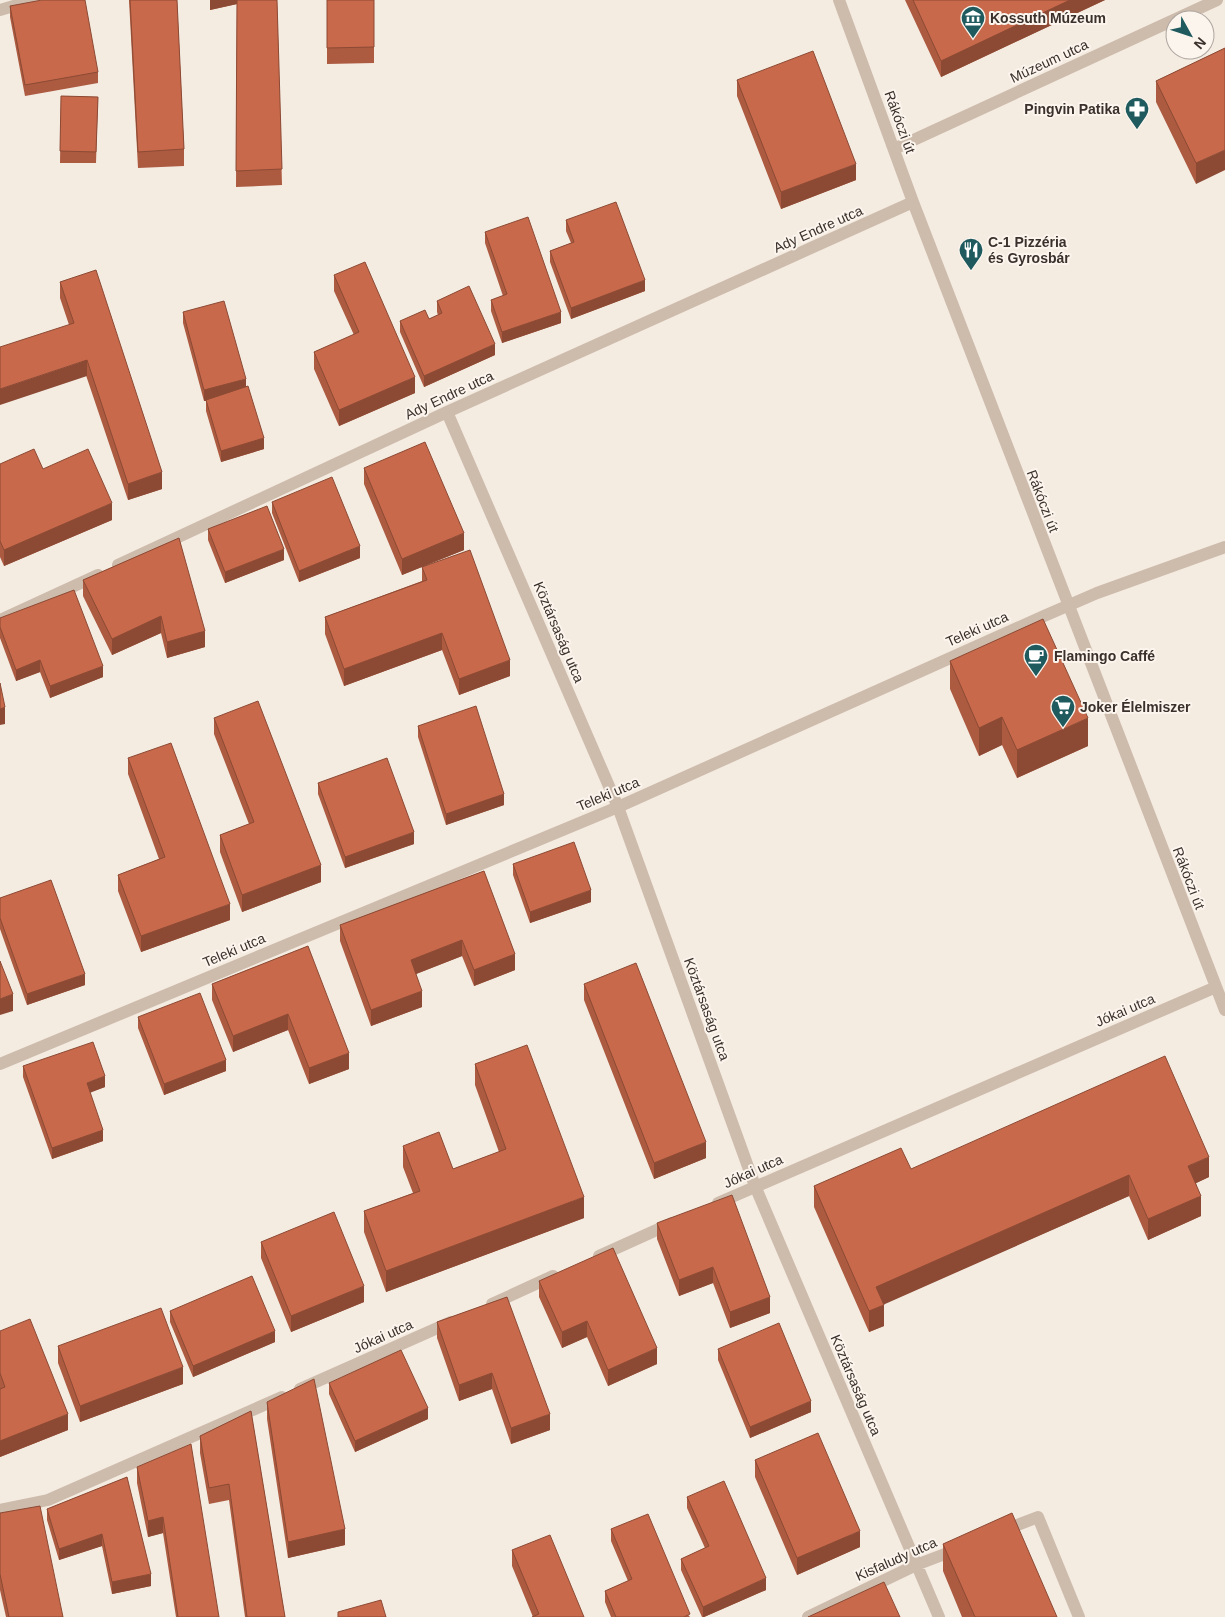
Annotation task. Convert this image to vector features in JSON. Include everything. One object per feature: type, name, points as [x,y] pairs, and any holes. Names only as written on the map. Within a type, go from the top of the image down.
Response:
[{"type":"street","points":[[5,6],[34,0]]},
{"type":"street","name":"Rákóczi út","points":[[839,0],[913,202],[1067,606],[1225,1010]]},
{"type":"street","name":"Múzeum utca","points":[[894,149],[1217,0]]},
{"type":"street","name":"Ady Endre utca","points":[[0,620],[448,412],[913,202]]},
{"type":"street","name":"Köztársaság utca","points":[[448,412],[618,807],[755,1186],[939,1617]]},
{"type":"street","name":"Teleki utca","points":[[0,1064],[618,807],[1067,606],[1225,547]]},
{"type":"street","name":"Jókai utca","points":[[710,1206],[1216,987]]},
{"type":"street","points":[[585,1262],[683,1218]]},
{"type":"street","points":[[477,1310],[567,1270]]},
{"type":"street","name":"Jókai utca","points":[[0,1510],[48,1500],[459,1318]]},
{"type":"street","points":[[986,1538],[1038,1517],[1079,1617]]},
{"type":"street","name":"Kisfaludy utca","points":[[808,1617],[916,1564],[969,1544]]},
{"type":"building","points":[[42,0],[85,0],[98,72],[25,85],[10,6]]},
{"type":"building","points":[[130,0],[177,0],[184,149],[138,152]]},
{"type":"building","points":[[237,0],[277,0],[282,169],[236,171]]},
{"type":"building","points":[[327,0],[374,0],[374,47],[327,48]]},
{"type":"building","name":"Kossuth Múzeum","points":[[913,0],[1070,0],[941,61]]},
{"type":"building","points":[[1225,48],[1225,150],[1196,163],[1156,81],[1200,60],[1215,60],[1215,53]]},
{"type":"building","points":[[813,51],[856,164],[781,192],[737,80]]},
{"type":"building","points":[[61,96],[98,97],[96,152],[60,151]]},
{"type":"building","points":[[616,202],[645,280],[571,308],[550,251],[574,242],[566,220]]},
{"type":"building","points":[[528,217],[561,312],[502,332],[491,300],[507,294],[485,232]]},
{"type":"building","points":[[365,262],[415,377],[339,410],[314,352],[359,332],[334,275]]},
{"type":"building","points":[[96,270],[162,472],[128,484],[87,360],[0,389],[0,347],[74,323],[60,282]]},
{"type":"building","points":[[469,286],[495,344],[424,376],[400,321],[425,310],[429,319],[442,313],[437,301]]},
{"type":"building","points":[[224,301],[246,379],[204,390],[183,312]]},
{"type":"building","points":[[248,386],[264,438],[221,451],[206,400]]},
{"type":"building","points":[[425,442],[464,533],[402,559],[364,468]]},
{"type":"building","points":[[34,449],[43,469],[88,449],[112,503],[4,550],[0,541],[0,464]]},
{"type":"building","points":[[332,477],[360,546],[299,571],[272,502]]},
{"type":"building","points":[[267,506],[284,549],[225,572],[208,529]]},
{"type":"building","points":[[179,538],[205,631],[167,642],[161,616],[112,639],[83,580]]},
{"type":"building","points":[[470,550],[510,660],[459,679],[442,633],[344,669],[325,617],[427,580],[422,567]]},
{"type":"building","points":[[74,590],[103,666],[50,686],[40,660],[16,670],[0,627],[0,618]]},
{"type":"building","points":[[1043,619],[1088,718],[1017,750],[1002,717],[979,728],[950,661]]},
{"type":"building","points":[[0,683],[5,707],[0,709]]},
{"type":"building","points":[[258,701],[321,865],[242,895],[220,835],[254,822],[214,718]]},
{"type":"building","points":[[476,706],[504,794],[446,814],[418,726]]},
{"type":"building","points":[[171,743],[230,904],[141,936],[118,875],[165,857],[128,758]]},
{"type":"building","points":[[387,758],[414,832],[345,857],[318,783]]},
{"type":"building","points":[[574,842],[591,890],[530,912],[513,864]]},
{"type":"building","points":[[484,871],[515,954],[474,970],[462,940],[411,960],[422,991],[371,1010],[340,925]]},
{"type":"building","points":[[51,880],[85,974],[27,994],[0,918],[0,898]]},
{"type":"building","points":[[308,946],[349,1053],[309,1068],[288,1014],[233,1036],[212,984]]},
{"type":"building","points":[[0,961],[13,994],[0,999]]},
{"type":"building","points":[[636,963],[706,1142],[654,1163],[584,984]]},
{"type":"building","points":[[200,993],[226,1060],[164,1084],[138,1017]]},
{"type":"building","points":[[93,1042],[105,1076],[87,1083],[103,1130],[52,1148],[23,1066]]},
{"type":"building","points":[[527,1045],[584,1197],[386,1271],[364,1211],[420,1191],[403,1146],[439,1132],[453,1169],[506,1149],[475,1064]]},
{"type":"building","points":[[1165,1056],[1209,1157],[1188,1166],[1201,1196],[1148,1219],[1129,1175],[876,1287],[884,1305],[869,1311],[814,1186],[901,1148],[911,1169]]},
{"type":"building","points":[[732,1195],[770,1297],[730,1312],[713,1267],[679,1280],[657,1223]]},
{"type":"building","points":[[334,1212],[364,1286],[291,1316],[261,1242]]},
{"type":"building","points":[[613,1248],[657,1348],[608,1370],[587,1321],[562,1332],[539,1281]]},
{"type":"building","points":[[252,1276],[275,1331],[193,1366],[170,1311]]},
{"type":"building","points":[[507,1297],[550,1414],[511,1428],[492,1373],[459,1385],[437,1322]]},
{"type":"building","points":[[161,1308],[183,1367],[80,1406],[58,1346]]},
{"type":"building","points":[[30,1319],[68,1414],[0,1441],[0,1389],[5,1387],[0,1373],[0,1331]]},
{"type":"building","points":[[779,1323],[811,1401],[750,1427],[718,1349]]},
{"type":"building","points":[[401,1350],[428,1408],[355,1441],[329,1383]]},
{"type":"building","points":[[314,1379],[345,1529],[288,1542],[267,1402]]},
{"type":"building","points":[[251,1411],[285,1617],[247,1617],[229,1484],[209,1488],[200,1436]]},
{"type":"building","points":[[818,1433],[860,1531],[797,1558],[755,1460]]},
{"type":"building","points":[[191,1444],[219,1617],[178,1617],[163,1517],[148,1521],[137,1467]]},
{"type":"building","points":[[127,1477],[151,1574],[112,1582],[102,1534],[59,1549],[47,1509]]},
{"type":"building","points":[[724,1481],[766,1578],[703,1607],[681,1559],[709,1546],[687,1497]]},
{"type":"building","points":[[40,1506],[63,1617],[9,1617],[0,1574],[0,1513]]},
{"type":"building","points":[[1012,1513],[1057,1617],[975,1617],[943,1544]]},
{"type":"building","points":[[648,1514],[690,1614],[684,1617],[616,1617],[605,1591],[632,1579],[611,1529]]},
{"type":"building","points":[[550,1535],[584,1617],[532,1617],[539,1614],[512,1550]]},
{"type":"building","points":[[884,1582],[900,1617],[808,1617]]},
{"type":"building","points":[[381,1600],[386,1617],[338,1617],[338,1612]]},
{"type":"place","name":"Kossuth Múzeum","points":[[973,39]]},
{"type":"place","name":"Pingvin Patika","points":[[1137,130]]},
{"type":"place","name":"C-1 Pizzéria és Gyrosbár","points":[[971,271]]},
{"type":"place","name":"Flamingo Caffé","points":[[1036,677]]},
{"type":"place","name":"Joker Élelmiszer","points":[[1063,728]]}]
